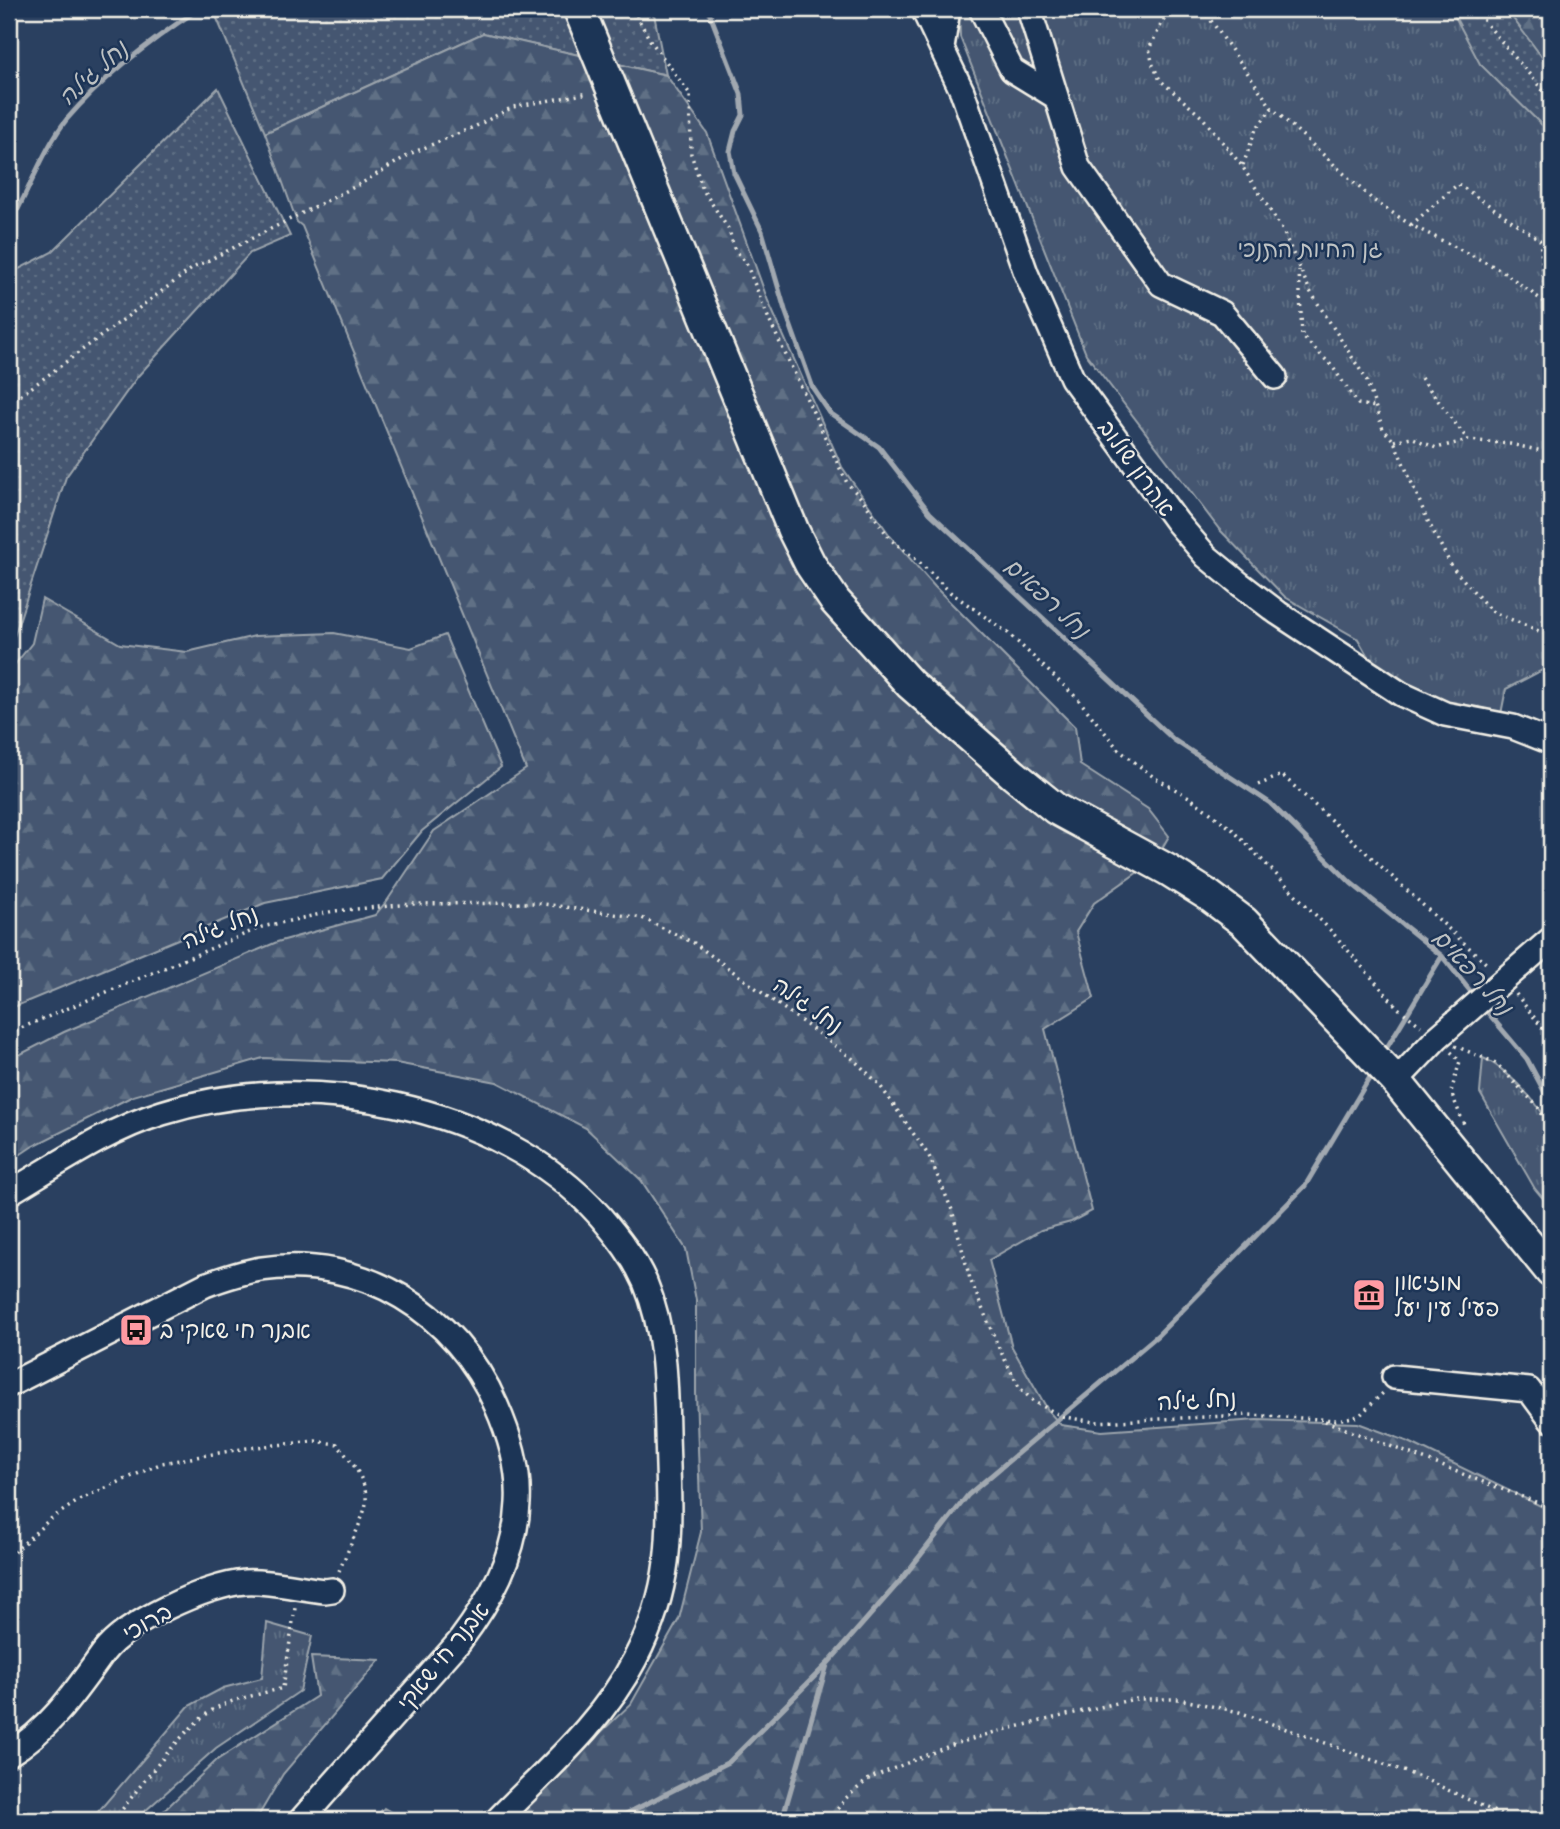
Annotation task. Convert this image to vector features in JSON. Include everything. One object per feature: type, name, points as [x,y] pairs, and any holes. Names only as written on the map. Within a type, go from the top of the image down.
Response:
[{"type":"main road","points":[[579,9],[793,530],[810,564],[835,601],[911,684],[1056,809],[1168,870],[1244,922],[1384,1069],[1551,1272]]},
{"type":"street","name":"אהרון שולוב","points":[[923,9],[962,91],[1026,273],[1072,378],[1177,522],[1206,556],[1278,613],[1401,694],[1445,714],[1513,727],[1551,742]]},
{"type":"street","points":[[942,48],[948,9]]},
{"type":"street","points":[[981,9],[1012,70],[1056,97]]},
{"type":"street","points":[[1029,9],[1077,167],[1161,284],[1222,313],[1275,377]]},
{"type":"street","points":[[1384,1069],[1437,1038],[1551,939]]},
{"type":"street","points":[[9,1193],[119,1130],[159,1113],[200,1103],[248,1096],[291,1093],[338,1095],[416,1110],[461,1125],[513,1148],[567,1185],[611,1229],[645,1281],[663,1349],[670,1530],[664,1581],[643,1642],[608,1703],[587,1729],[497,1820]]},
{"type":"street","name":"אבנר חי שאקי","points":[[9,1385],[205,1285],[263,1268],[322,1269],[379,1284],[402,1296],[442,1325],[475,1365],[501,1416],[518,1486],[516,1522],[495,1589],[459,1643],[301,1820]]},
{"type":"street","points":[[1394,1377],[1529,1391],[1551,1420]]},
{"type":"street","name":"ברוכי","points":[[9,1754],[43,1730],[119,1636],[137,1624],[188,1599],[246,1582],[332,1590]]},
{"type":"path","points":[[633,9],[650,40],[690,94],[691,154],[700,182],[729,230],[734,248],[746,263],[776,334],[847,484],[863,500],[890,538],[950,592],[1017,642],[1078,699],[1119,750],[1155,778],[1189,797],[1232,829],[1332,932],[1398,1008],[1437,1038],[1460,1061],[1451,1092],[1469,1136]]},
{"type":"path","points":[[1174,9],[1163,21],[1149,49],[1160,80],[1203,118],[1242,166],[1282,229],[1310,291],[1366,379],[1383,429],[1394,441],[1427,519],[1452,567],[1491,611],[1551,636]]},
{"type":"path","points":[[1203,9],[1272,108],[1373,200],[1411,225],[1501,270],[1551,307]]},
{"type":"path","points":[[1474,9],[1551,100]]},
{"type":"path","points":[[9,404],[193,268],[227,249],[362,183],[412,153],[513,107],[611,89]]},
{"type":"path","points":[[1242,166],[1256,129],[1272,108]]},
{"type":"path","points":[[1411,225],[1458,184],[1540,240],[1546,304]]},
{"type":"path","points":[[1299,268],[1302,336],[1332,366],[1359,404],[1376,407]]},
{"type":"path","points":[[1421,378],[1468,440]]},
{"type":"path","points":[[1394,441],[1411,437],[1436,447],[1468,440],[1510,444],[1551,453]]},
{"type":"path","points":[[1258,785],[1282,775],[1505,981],[1551,1039]]},
{"type":"path","name":"נחל גילה","points":[[9,1034],[262,927],[334,911],[412,904],[537,903],[642,918],[694,943],[853,1059],[879,1084],[929,1156],[952,1210],[970,1279],[998,1346],[1019,1387],[1034,1402],[1064,1417],[1095,1422],[1249,1415],[1322,1419],[1359,1416],[1381,1396],[1394,1377]]},
{"type":"path","points":[[1437,1038],[1496,1063],[1538,1107],[1551,1130]]},
{"type":"path","points":[[1322,1419],[1551,1508]]},
{"type":"path","points":[[9,1557],[49,1520],[81,1499],[162,1463],[247,1448],[315,1441],[337,1444],[354,1465],[363,1485],[366,1504],[332,1590]]},
{"type":"path","points":[[114,1820],[184,1736],[210,1713],[219,1706],[283,1688],[298,1588]]},
{"type":"path","points":[[829,1820],[846,1798],[870,1778],[948,1746],[1134,1699],[1179,1699],[1239,1712],[1420,1777],[1512,1820]]},
{"type":"green space","points":[[213,9],[653,9],[666,75],[483,33],[265,133]]},
{"type":"green space","name":"גן החיות התנכי","points":[[959,9],[1451,9],[1480,64],[1551,134],[1551,668],[1548,667],[1506,689],[1500,719],[1451,706],[1370,660],[1358,639],[1285,597],[1219,529],[1086,354],[960,37]]},
{"type":"green space","points":[[1380,9],[1551,9],[1551,166]]},
{"type":"green space","points":[[1506,9],[1551,9],[1551,69]]},
{"type":"green space","points":[[483,33],[666,75],[707,133],[768,301],[842,467],[891,537],[935,587],[1075,727],[1080,765],[1148,809],[1169,836],[1155,860],[1094,903],[1076,932],[1094,998],[1045,1029],[1092,1211],[1071,1222],[1041,1230],[989,1260],[1012,1347],[1049,1412],[1061,1425],[1102,1431],[1257,1420],[1358,1423],[1409,1442],[1551,1511],[1551,1820],[511,1820],[631,1704],[679,1619],[701,1532],[696,1300],[686,1249],[641,1180],[586,1128],[497,1082],[396,1063],[263,1058],[133,1096],[33,1146],[9,1162],[9,1060],[64,1032],[277,942],[375,915],[434,831],[526,769],[302,226],[297,222],[265,133]]},
{"type":"green space","points":[[218,88],[290,236],[250,253],[138,376],[66,477],[9,652],[9,274],[52,252]]},
{"type":"green space","points":[[42,599],[120,644],[187,652],[255,636],[334,633],[411,648],[445,635],[501,767],[422,831],[382,879],[265,903],[9,1009],[9,672],[32,643]]},
{"type":"green space","points":[[1483,1058],[1502,1070],[1523,1089],[1548,1123],[1553,1150],[1551,1208],[1535,1189],[1480,1093]]},
{"type":"green space","points":[[267,1623],[312,1636],[300,1691],[216,1748],[135,1820],[91,1820],[189,1706],[223,1688],[262,1678]]},
{"type":"green space","points":[[311,1657],[380,1660],[283,1774],[256,1820],[154,1820],[217,1760],[317,1696]]},
{"type":"green space","points":[[384,1808],[405,1820],[373,1820]]},
{"type":"waterway","name":"נחל גילה","points":[[9,213],[18,209],[53,139],[81,103],[129,60],[199,9]]},
{"type":"waterway","name":"נחל רפאים","points":[[708,9],[741,94],[743,115],[730,151],[734,173],[762,231],[785,310],[813,388],[830,413],[879,447],[930,513],[1174,740],[1270,803],[1351,883],[1442,956],[1475,997]]},
{"type":"waterway","points":[[1383,1054],[1442,956]]},
{"type":"waterway","name":"נחל רפאים","points":[[1483,1007],[1527,1059],[1551,1104]]},
{"type":"waterway","points":[[614,1820],[729,1762],[828,1663],[901,1580],[968,1495],[1158,1335],[1305,1186],[1373,1072]]},
{"type":"waterway","points":[[782,1820],[827,1665]]},
{"type":"place","name":"מוזיאון פעיל עין יעל","points":[[1369,1295]]},
{"type":"place","name":"אבנר חי שאקי ב","points":[[136,1330]]}]
